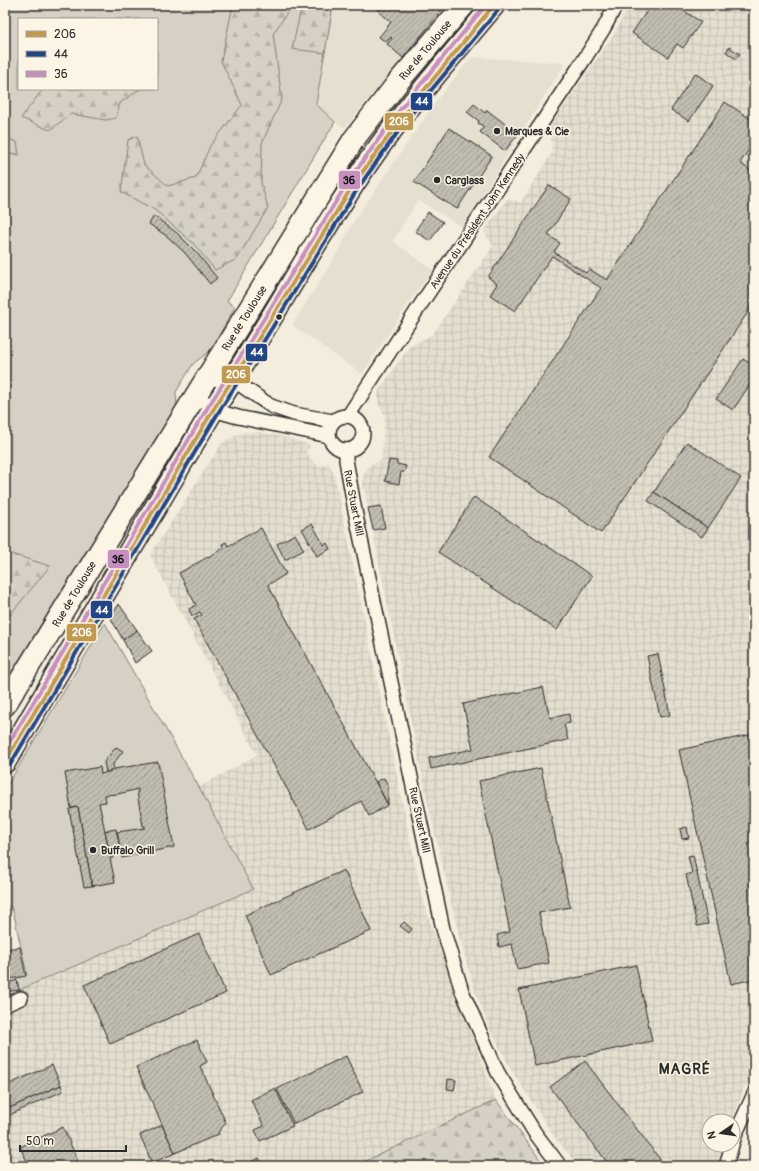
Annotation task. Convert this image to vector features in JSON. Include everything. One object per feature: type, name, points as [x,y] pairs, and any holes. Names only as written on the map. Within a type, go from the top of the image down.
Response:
[{"type":"main road","name":"Rue de Toulouse","points":[[5,705],[354,139],[399,81],[464,5]]},
{"type":"main road","name":"Rue de Toulouse","points":[[5,762],[213,410],[233,380],[334,214],[374,154],[416,98],[494,5]]},
{"type":"street","points":[[470,5],[475,27]]},
{"type":"street","name":"Avenue du Président John Kennedy","points":[[348,416],[585,58],[604,28],[616,5]]},
{"type":"street","points":[[329,436],[238,417],[213,410],[201,386],[233,380],[271,406],[294,414],[333,421]]},
{"type":"street","points":[[348,416],[354,418],[361,425],[362,437],[356,446],[346,450],[335,446],[331,442],[329,436],[330,425],[333,421],[338,418],[348,416]]},
{"type":"street","name":"Rue Stuart Mill","points":[[346,450],[346,460],[355,511],[443,929],[462,991],[498,1073],[534,1133],[560,1166]]},
{"type":"street","points":[[5,1005],[21,998]]},
{"type":"street","points":[[741,1122],[754,1094]]},
{"type":"street","points":[[726,1166],[730,1153]]},
{"type":"shaded area","points":[[333,5],[446,5],[345,128],[335,122],[316,104]]},
{"type":"shaded area","points":[[629,5],[754,5],[754,1072],[744,1089],[735,1113],[701,1113],[701,1153],[721,1153],[716,1166],[578,1166],[553,1135],[512,1071],[489,1027],[473,986],[456,924],[425,790],[363,483],[364,473],[371,464],[381,461],[385,415],[378,403],[378,392],[409,347],[433,334],[493,246],[484,231],[507,199],[521,202],[552,153],[550,126],[613,36]]},
{"type":"shaded area","points":[[472,57],[565,63],[462,227],[418,200],[393,241],[433,270],[412,298],[362,374],[292,325],[335,257],[355,219],[440,96]]},
{"type":"shaded area","points":[[257,432],[289,438],[311,446],[306,451],[311,459],[318,466],[329,463],[335,477],[423,902],[496,1100],[355,1166],[5,1166],[5,996],[253,889],[199,787],[257,755],[150,555],[222,443],[240,433]]},
{"type":"green space","points":[[5,5],[333,5],[316,104],[335,122],[227,301],[235,307],[211,350],[193,364],[176,392],[177,406],[5,686]]},
{"type":"green space","points":[[233,5],[288,5],[289,10],[273,34],[282,99],[262,143],[261,183],[268,208],[237,259],[215,270],[193,243],[155,210],[121,192],[128,140],[137,136],[144,165],[168,186],[196,178],[210,146],[242,105],[221,61]]},
{"type":"green space","points":[[302,5],[333,5],[325,53],[292,49]]},
{"type":"green space","points":[[42,90],[139,90],[120,103],[116,118],[106,120],[71,114],[50,130],[21,118]]},
{"type":"green space","points":[[5,138],[17,142],[19,155],[5,152]]},
{"type":"green space","points":[[5,552],[50,566],[5,621]]},
{"type":"green space","points":[[105,623],[199,787],[253,889],[19,990],[16,978],[27,975],[14,915],[11,907],[5,905],[5,789]]},
{"type":"green space","points":[[496,1100],[545,1166],[355,1166]]},
{"type":"building","points":[[383,5],[446,5],[403,58],[387,44],[392,38],[391,37],[386,42],[379,37],[391,22],[378,11]]},
{"type":"building","points":[[651,5],[675,5],[701,22],[683,48],[677,44],[668,57],[632,33]]},
{"type":"building","points":[[729,47],[740,54],[736,59],[726,52]]},
{"type":"building","points":[[695,73],[713,86],[689,121],[671,110]]},
{"type":"building","points":[[725,102],[754,121],[754,142],[740,163],[754,173],[754,303],[601,533],[489,457],[601,288],[552,256],[515,311],[490,295],[497,284],[488,277],[549,185],[571,199],[548,235],[560,243],[554,252],[586,273],[589,269],[607,280]]},
{"type":"building","points":[[474,104],[485,113],[487,110],[518,134],[505,151],[480,132],[484,127],[467,112]]},
{"type":"building","points":[[449,128],[492,156],[457,209],[414,182]]},
{"type":"building","points":[[428,212],[443,222],[430,241],[415,231]]},
{"type":"building","points":[[154,216],[177,233],[197,253],[217,278],[210,284],[185,253],[168,237],[149,224]]},
{"type":"building","points":[[743,359],[754,366],[754,378],[733,410],[716,399]]},
{"type":"building","points":[[687,442],[741,478],[708,528],[654,492]]},
{"type":"building","points":[[389,460],[397,461],[397,464],[406,466],[404,472],[401,472],[399,484],[385,481]]},
{"type":"building","points":[[654,492],[708,528],[702,537],[648,501]]},
{"type":"building","points":[[474,497],[592,576],[557,630],[438,552]]},
{"type":"building","points":[[381,506],[385,528],[373,530],[368,508]]},
{"type":"building","points":[[312,524],[324,545],[327,543],[330,549],[317,556],[302,529]]},
{"type":"building","points":[[261,528],[286,574],[268,585],[388,805],[369,816],[361,801],[309,829],[194,619],[202,615],[200,612],[192,616],[189,609],[196,605],[179,573],[224,548],[222,544],[226,542],[228,546]]},
{"type":"building","points":[[295,534],[304,550],[285,560],[277,544]]},
{"type":"building","points":[[119,604],[137,630],[123,640],[110,617]]},
{"type":"building","points":[[137,630],[152,651],[135,663],[123,640]]},
{"type":"building","points":[[658,654],[670,715],[660,717],[647,656]]},
{"type":"building","points":[[543,687],[550,718],[569,714],[570,723],[564,724],[568,740],[431,769],[429,758],[473,749],[463,704]]},
{"type":"building","points":[[754,734],[754,979],[731,984],[679,750]]},
{"type":"building","points":[[116,747],[123,751],[113,764],[114,770],[106,772],[104,762]]},
{"type":"building","points":[[158,762],[174,847],[122,858],[117,832],[145,828],[145,826],[143,826],[137,792],[138,789],[118,794],[105,795],[106,802],[99,803],[109,850],[111,849],[113,858],[110,858],[115,882],[92,886],[78,807],[71,808],[65,773],[100,767],[101,774],[114,769]]},
{"type":"building","points":[[541,768],[570,907],[539,913],[549,963],[517,969],[512,944],[499,947],[497,935],[510,932],[479,781]]},
{"type":"building","points":[[384,778],[388,786],[388,805],[376,782]]},
{"type":"building","points":[[78,807],[92,886],[84,887],[69,809]]},
{"type":"building","points":[[687,827],[689,838],[682,839],[680,829]]},
{"type":"building","points":[[116,829],[120,848],[109,850],[105,831]]},
{"type":"building","points":[[693,855],[708,924],[697,926],[686,875],[692,873],[688,856]]},
{"type":"building","points":[[344,870],[371,931],[271,975],[245,915]]},
{"type":"building","points":[[404,922],[412,929],[409,933],[400,926]]},
{"type":"building","points":[[199,934],[226,993],[110,1044],[84,985]]},
{"type":"building","points":[[20,947],[26,976],[5,980],[5,949]]},
{"type":"building","points":[[636,965],[652,1041],[535,1066],[519,990]]},
{"type":"building","points":[[17,980],[19,990],[5,992],[5,983]]},
{"type":"building","points":[[197,1040],[207,1062],[200,1066],[226,1123],[218,1132],[219,1134],[175,1153],[136,1067]]},
{"type":"building","points":[[346,1056],[363,1092],[294,1124],[277,1089]]},
{"type":"building","points":[[585,1061],[665,1166],[610,1166],[550,1087]]},
{"type":"building","points":[[52,1065],[61,1085],[5,1110],[5,1086]]},
{"type":"building","points":[[448,1079],[456,1080],[454,1090],[447,1089]]},
{"type":"building","points":[[61,1085],[63,1091],[5,1117],[5,1110]]},
{"type":"building","points":[[275,1088],[293,1126],[260,1141],[255,1130],[264,1126],[251,1100]]},
{"type":"building","points":[[162,1125],[175,1153],[152,1163],[140,1135]]},
{"type":"building","points":[[63,1127],[80,1166],[29,1166],[20,1147]]},
{"type":"building","points":[[259,1158],[263,1166],[242,1166]]},
{"type":"transit line","name":"36","points":[[5,750],[208,407],[348,182],[398,112],[486,5]]},
{"type":"transit line","name":"206","points":[[5,762],[213,410],[353,185],[403,116],[494,5]]},
{"type":"transit line","name":"44","points":[[10,765],[218,413],[358,188],[407,119],[499,9]]},
{"type":"place","name":"Marques & Cie","points":[[497,131]]},
{"type":"place","name":"Carglass","points":[[437,180]]},
{"type":"place","name":"Buffalo Grill","points":[[93,850]]},
{"type":"district","name":"MAGRÉ","points":[[685,1069]]}]
